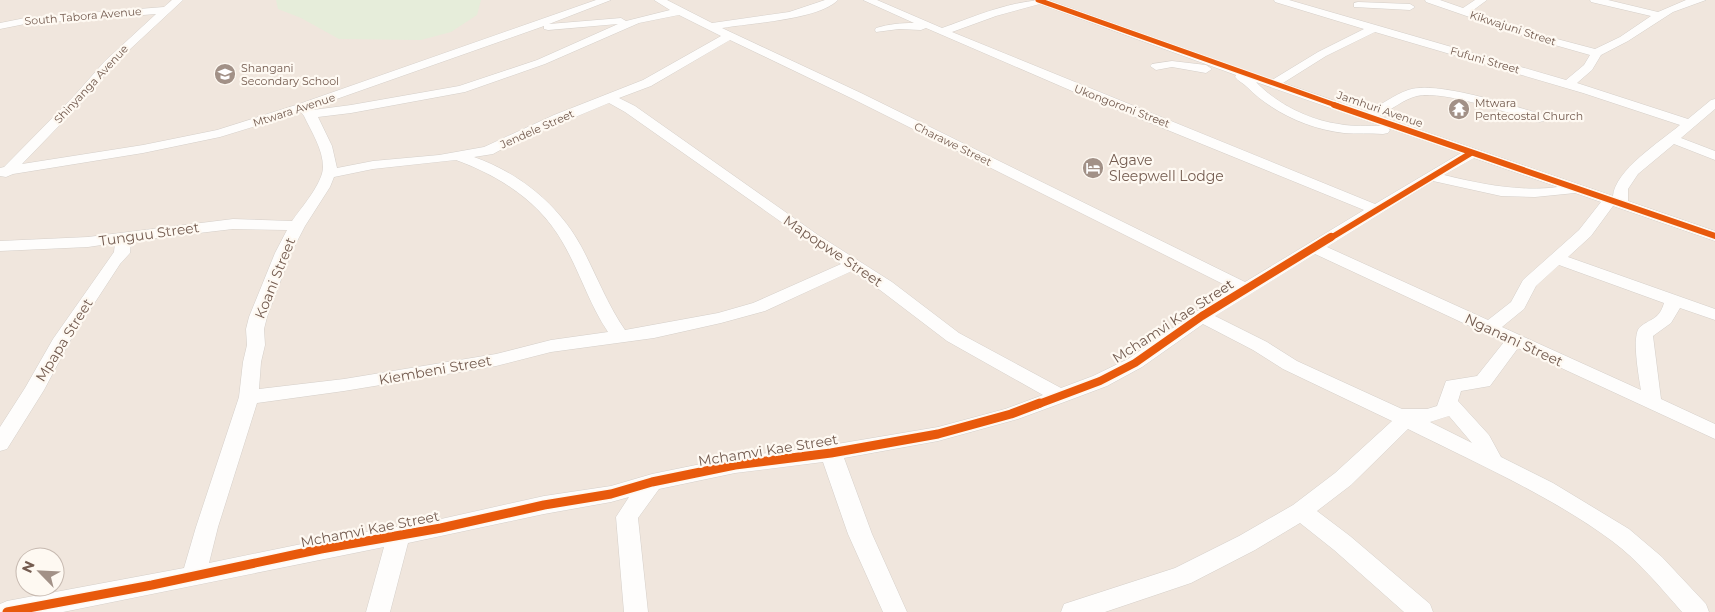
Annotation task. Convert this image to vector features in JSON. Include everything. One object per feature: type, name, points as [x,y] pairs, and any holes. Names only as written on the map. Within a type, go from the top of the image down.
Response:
[{"type":"street","name":"Shinyanga Avenue","points":[[3,174],[79,98],[109,63],[178,0]]},
{"type":"street","name":"Mtwara Avenue","points":[[3,174],[178,143],[306,111],[606,0]]},
{"type":"street","name":"Charawe Street","points":[[659,0],[801,68],[1089,211],[1147,242],[1246,289]]},
{"type":"street","points":[[712,26],[742,20],[773,18],[833,0]]},
{"type":"street","name":"Ukongoroni Street","points":[[868,0],[907,21],[940,30],[1083,92],[1376,210]]},
{"type":"street","points":[[940,30],[1039,0]]},
{"type":"street","name":"Jamhuri Avenue","points":[[1039,0],[1273,84],[1614,203],[1715,236]]},
{"type":"street","name":"Fufuni Street","points":[[1279,0],[1373,29],[1568,84],[1647,108],[1689,124]]},
{"type":"street","points":[[1464,12],[1482,0]]},
{"type":"street","points":[[1595,0],[1658,15]]},
{"type":"street","points":[[1568,84],[1588,68],[1593,62],[1596,53],[1622,40],[1658,15],[1687,2],[1701,0]]},
{"type":"street","points":[[1396,14],[1410,7],[1432,1]]},
{"type":"street","name":"Kikwajuni Street","points":[[1432,1],[1534,36],[1596,53]]},
{"type":"street","points":[[1358,5],[1410,7]]},
{"type":"street","name":"South Tabora Avenue","points":[[0,26],[25,21],[166,10]]},
{"type":"street","points":[[532,27],[564,27],[636,20],[680,11]]},
{"type":"street","points":[[328,174],[330,161],[325,146],[306,111],[351,109],[475,85],[541,62],[636,20]]},
{"type":"street","points":[[880,30],[907,21]]},
{"type":"street","points":[[1273,84],[1322,54],[1373,29]]},
{"type":"street","name":"Jendele Street","points":[[328,174],[373,165],[488,152],[508,140],[662,76],[730,35]]},
{"type":"street","points":[[1156,66],[1167,64],[1187,66],[1244,78],[1267,99],[1284,108],[1333,127],[1383,130]]},
{"type":"street","points":[[1368,117],[1412,93],[1428,91],[1478,100],[1539,118]]},
{"type":"street","points":[[1284,108],[1302,94]]},
{"type":"street","name":"Mapopwe Street","points":[[611,98],[630,109],[886,286],[953,338],[1060,396]]},
{"type":"street","points":[[1491,328],[1505,314],[1518,305],[1529,284],[1614,203],[1633,171],[1715,103]]},
{"type":"street","points":[[1673,138],[1715,156]]},
{"type":"street","name":"Mchamvi Kae Street","points":[[7,612],[441,528],[544,505],[611,494],[652,482],[735,465],[831,453],[938,434],[1011,414],[1100,381],[1135,363],[1202,316],[1430,176],[1457,163],[1471,153]]},
{"type":"street","points":[[460,156],[520,185],[542,205],[572,244],[601,307],[620,336]]},
{"type":"street","name":"Koani Street","points":[[194,576],[207,527],[249,397],[250,368],[256,345],[255,329],[258,317],[283,253],[297,226],[323,187],[328,174]]},
{"type":"street","points":[[1430,176],[1502,192],[1541,194],[1574,189]]},
{"type":"street","name":"Tunguu Street","points":[[0,246],[88,242],[120,246],[156,233],[233,224],[255,223],[297,226]]},
{"type":"street","points":[[1693,229],[1715,232]]},
{"type":"street","name":"Mpapa Street","points":[[0,444],[34,390],[66,333],[114,261],[120,246]]},
{"type":"street","name":"Nganani Street","points":[[1314,247],[1407,288],[1715,432]]},
{"type":"street","points":[[1557,259],[1715,315]]},
{"type":"street","name":"Kiembeni Street","points":[[249,397],[353,384],[496,360],[551,346],[654,332],[721,318],[759,307],[854,265]]},
{"type":"street","points":[[1652,403],[1644,336],[1646,331],[1655,328],[1667,316],[1672,308],[1673,299]]},
{"type":"street","points":[[1202,316],[1260,346],[1290,365],[1403,418],[1545,489],[1621,535],[1654,564],[1697,612]]},
{"type":"street","points":[[1073,612],[1183,576],[1247,543],[1301,511],[1343,479],[1403,418],[1437,414],[1445,410],[1453,386],[1483,381],[1515,340]]},
{"type":"street","points":[[1448,403],[1482,440],[1493,462]]},
{"type":"street","points":[[831,453],[860,534],[895,612]]},
{"type":"street","points":[[636,612],[628,517],[652,482]]},
{"type":"street","points":[[1301,511],[1342,543],[1421,612]]},
{"type":"street","points":[[378,612],[399,535]]},
{"type":"shaded area","points":[[0,0],[1715,0],[1715,612],[0,612]]},
{"type":"green space","points":[[276,0],[481,0],[477,15],[451,32],[421,40],[339,39],[301,18],[278,9]]},
{"type":"cycle path","points":[[1038,0],[1273,84],[1715,236]]},
{"type":"cycle path","points":[[7,612],[152,585],[321,549],[441,528],[544,505],[611,494],[652,482],[735,465],[831,453],[938,434],[1011,414],[1100,381],[1135,363],[1202,316],[1471,153]]},
{"type":"place","name":"Shangani Secondary School","points":[[225,74]]},
{"type":"place","name":"Mtwara Pentecostal Church","points":[[1459,109]]},
{"type":"place","name":"Agave Sleepwell Lodge","points":[[1093,168]]}]
